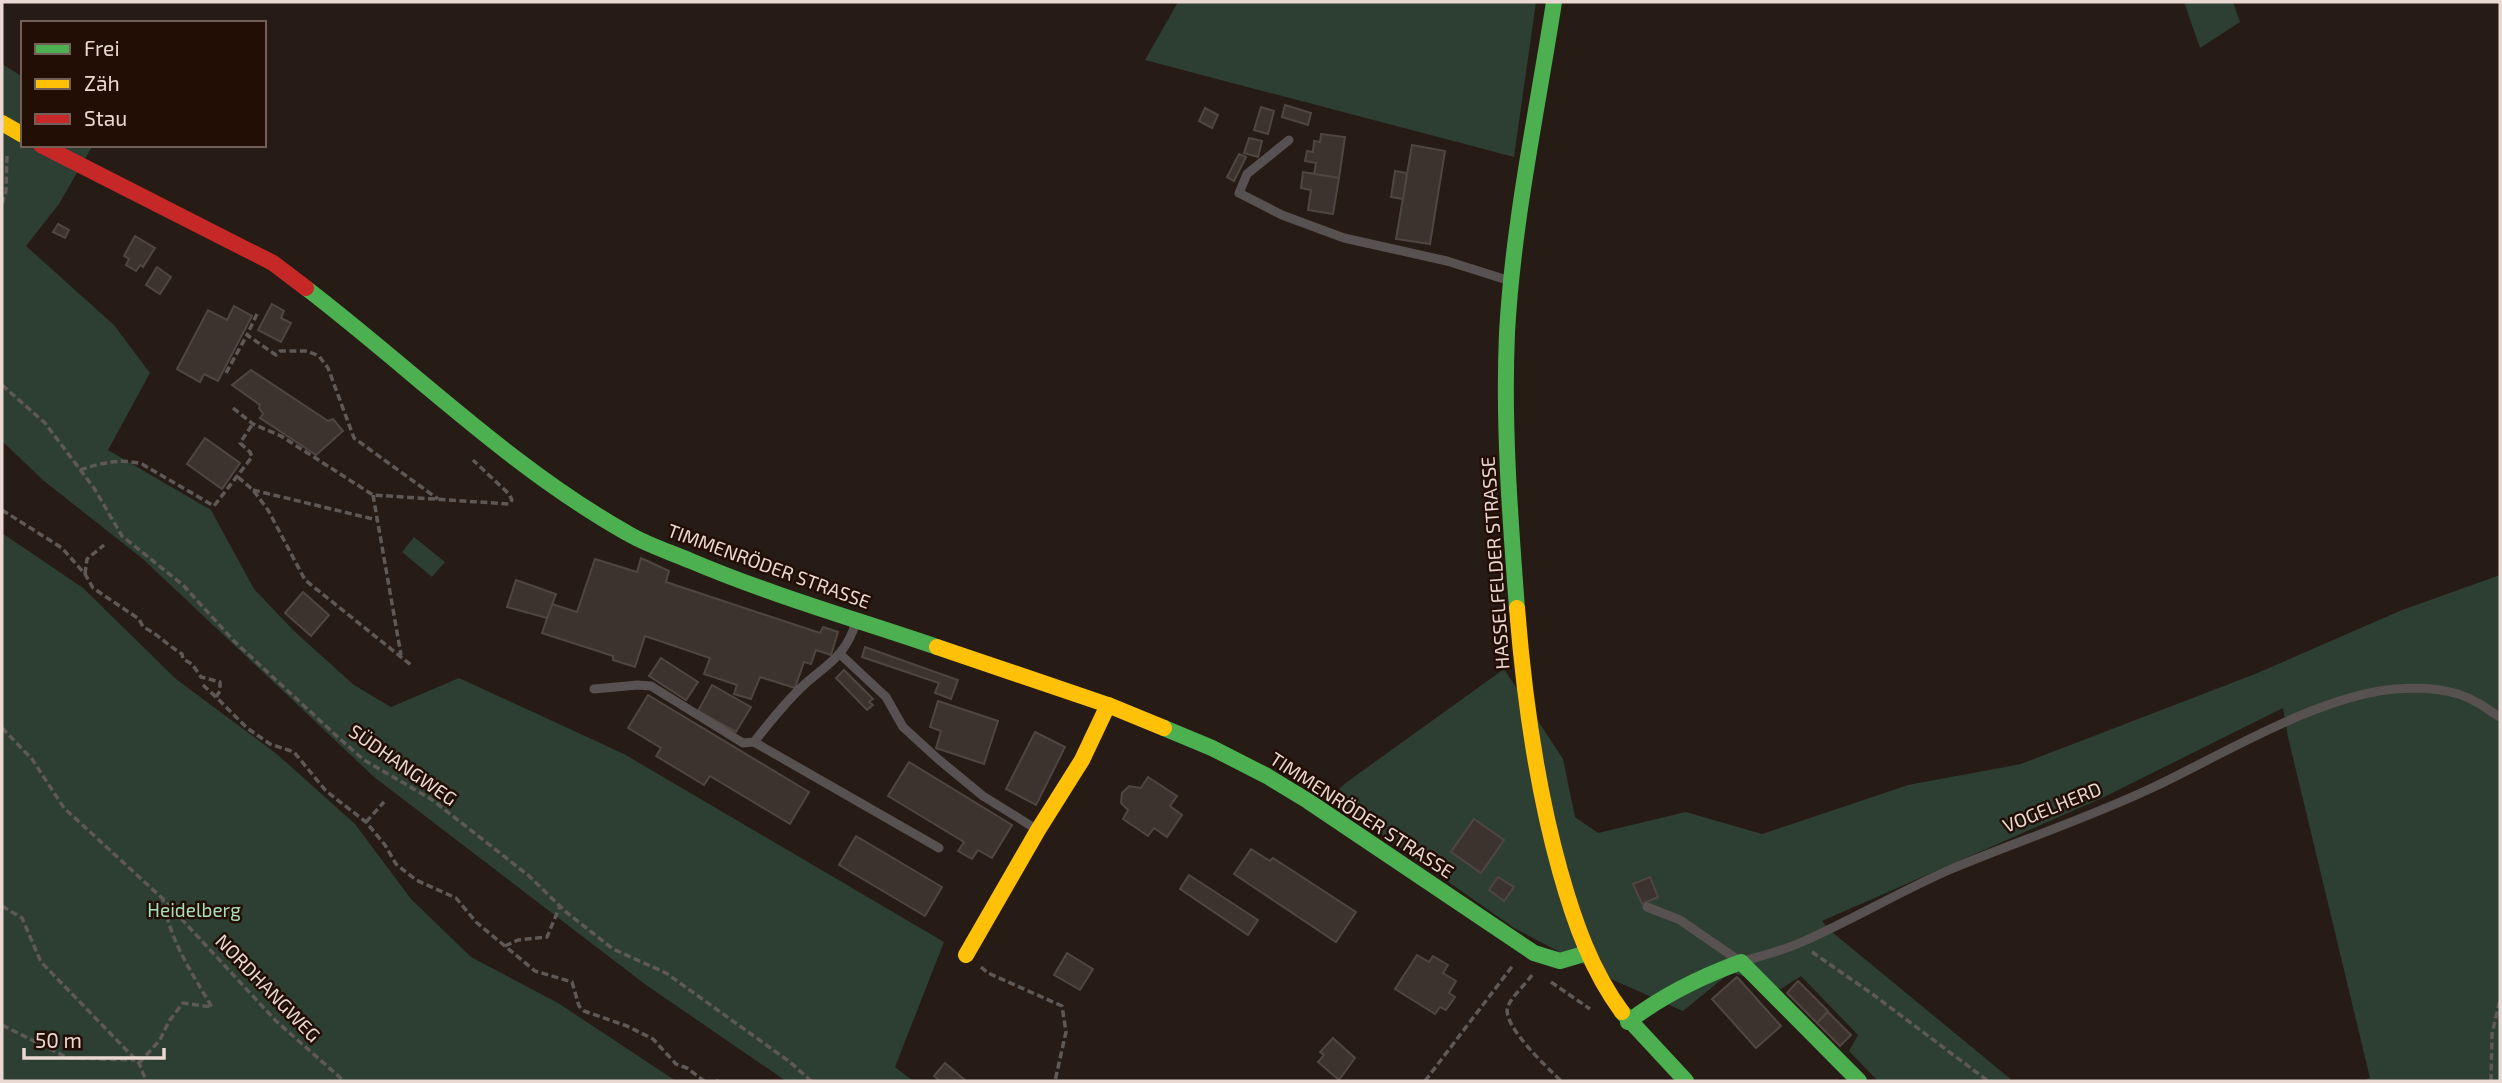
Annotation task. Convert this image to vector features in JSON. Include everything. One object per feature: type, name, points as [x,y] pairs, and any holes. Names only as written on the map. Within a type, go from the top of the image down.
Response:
[{"type":"main road","name":"HASSELFELDER STRASSE","points":[[1554,2],[1512,281],[1506,348],[1511,512],[1521,651],[1547,824],[1557,864],[1587,953],[1604,986],[1628,1022],[1686,1081]]},
{"type":"main road","points":[[2,123],[21,134]]},
{"type":"main road","name":"TIMMENRÖDER STRASSE","points":[[45,147],[273,263],[352,323],[489,437],[565,495],[630,535],[690,562],[1108,705],[1177,732],[1267,776],[1349,827],[1525,947],[1557,962],[1587,953]]},
{"type":"main road","points":[[966,955],[1082,760],[1108,705]]},
{"type":"main road","points":[[1741,962],[1859,1081]]},
{"type":"main road","name":"VOGELHERD","points":[[1628,1022],[1661,997],[1684,984],[1741,962]]},
{"type":"lane","points":[[1289,140],[1247,174],[1239,193],[1282,215],[1345,238],[1447,261],[1512,281]]},
{"type":"lane","points":[[754,742],[779,709],[841,655],[852,636],[856,621]]},
{"type":"lane","points":[[841,655],[887,696],[903,727],[938,760],[983,796],[1038,830]]},
{"type":"lane","points":[[594,689],[651,686],[743,743],[754,742],[939,848]]},
{"type":"lane","name":"VOGELHERD","points":[[1741,962],[1799,943],[1949,870],[2153,788],[2325,706],[2360,695],[2394,689],[2424,688],[2448,690],[2476,702],[2500,717]]},
{"type":"lane","points":[[1647,907],[1680,920],[1741,962]]},
{"type":"path","points":[[2,204],[6,191],[7,156]]},
{"type":"path","points":[[226,373],[257,314]]},
{"type":"path","points":[[247,335],[276,355],[280,351],[307,351],[318,356],[328,368],[354,438],[440,500]]},
{"type":"path","name":"SÜDHANGWEG","points":[[2,385],[45,423],[94,488],[122,536],[183,585],[235,642],[364,760],[430,799],[528,875],[560,906],[613,949],[666,973],[790,1062],[811,1081]]},
{"type":"path","points":[[233,408],[253,424],[282,436],[373,495],[509,504],[512,500],[509,494],[473,460]]},
{"type":"path","points":[[80,470],[106,462],[130,461],[142,464],[214,506],[252,457],[240,443],[253,424]]},
{"type":"path","points":[[237,477],[253,490],[268,510],[305,580],[411,665]]},
{"type":"path","points":[[253,490],[377,520]]},
{"type":"path","points":[[373,495],[401,656]]},
{"type":"path","points":[[2,509],[62,548],[85,574],[93,588],[139,619],[143,627],[157,634],[165,644],[192,664],[201,677],[220,682],[216,697]]},
{"type":"path","points":[[85,574],[87,559],[104,545]]},
{"type":"path","points":[[203,685],[247,728],[270,744],[295,752],[326,791],[366,822],[396,864],[415,880],[456,898],[476,922],[536,971],[572,982],[579,1006],[584,1011],[627,1026],[653,1039],[676,1063],[704,1081]]},
{"type":"path","name":"NORDHANGWEG","points":[[2,728],[32,759],[64,808],[162,898],[276,1021],[344,1081]]},
{"type":"path","points":[[366,822],[384,803]]},
{"type":"path","points":[[2,1025],[68,1058],[137,1062],[160,1040],[169,1021],[183,1003],[212,1007],[179,954],[162,898]]},
{"type":"path","points":[[2,906],[22,918],[41,962],[137,1062],[146,1081]]},
{"type":"path","points":[[505,946],[518,940],[547,937],[560,906]]},
{"type":"path","points":[[1799,943],[1988,1081]]},
{"type":"path","points":[[1425,1081],[1506,977],[1525,947]]},
{"type":"path","points":[[966,955],[988,973],[1062,1006],[1066,1031],[1055,1081]]},
{"type":"path","points":[[1536,971],[1508,1006],[1507,1016],[1521,1038],[1561,1081]]},
{"type":"path","points":[[1546,979],[1600,1016]]},
{"type":"path","points":[[2491,1081],[2492,1034],[2500,1000]]},
{"type":"green space","points":[[1178,2],[1536,2],[1514,157],[1145,60]]},
{"type":"green space","points":[[2184,2],[2233,2],[2240,22],[2200,48]]},
{"type":"green space","points":[[2,64],[21,76],[21,147],[92,147],[59,204],[26,246],[114,325],[150,373],[108,450],[211,510],[254,589],[294,631],[354,685],[391,707],[459,678],[624,754],[944,942],[895,1067],[913,1081],[786,1081],[646,985],[374,777],[143,559],[44,481],[2,441]]},
{"type":"green space","name":"Heidelberg","points":[[2,533],[83,588],[176,679],[278,755],[355,824],[411,899],[471,957],[558,1003],[676,1081],[2,1081]]},
{"type":"green space","points":[[414,537],[445,562],[432,577],[402,552]]},
{"type":"green space","points":[[2500,575],[2500,1081],[2362,1081],[2370,1078],[2283,708],[2100,799],[1822,921],[2013,1081],[1878,1081],[1849,1051],[1858,1035],[1801,976],[1781,989],[1731,972],[1683,1011],[1611,979],[1514,928],[1329,798],[1347,782],[1504,669],[1563,759],[1575,817],[1598,833],[1686,812],[1762,834],[1908,785],[2021,764],[2255,674],[2402,610]]},
{"type":"building","points":[[1285,105],[1311,113],[1308,125],[1282,117]]},
{"type":"building","points":[[1261,107],[1274,111],[1268,134],[1254,130]]},
{"type":"building","points":[[1205,108],[1218,115],[1212,128],[1199,121]]},
{"type":"building","points":[[1321,134],[1345,137],[1339,178],[1314,174],[1316,163],[1305,161],[1307,151],[1313,152],[1314,141],[1320,142]]},
{"type":"building","points":[[1249,138],[1262,141],[1258,157],[1244,153]]},
{"type":"building","points":[[1412,145],[1445,151],[1430,244],[1396,239]]},
{"type":"building","points":[[1239,154],[1246,157],[1234,181],[1227,177]]},
{"type":"building","points":[[1395,171],[1407,173],[1403,199],[1391,197]]},
{"type":"building","points":[[1303,172],[1339,178],[1333,214],[1308,210],[1311,190],[1301,188]]},
{"type":"building","points":[[58,224],[69,230],[65,238],[53,232]]},
{"type":"building","points":[[135,236],[155,248],[143,267],[140,265],[136,271],[126,265],[129,259],[124,256]]},
{"type":"building","points":[[157,267],[171,277],[160,294],[146,285]]},
{"type":"building","points":[[272,304],[284,311],[281,318],[291,323],[281,342],[258,330]]},
{"type":"building","points":[[234,306],[252,316],[218,381],[204,374],[200,382],[177,369],[208,310],[227,320]]},
{"type":"building","points":[[251,370],[328,421],[333,419],[343,431],[316,455],[260,418],[263,414],[260,405],[232,385]]},
{"type":"building","points":[[205,438],[240,463],[222,489],[187,464]]},
{"type":"building","points":[[641,558],[669,571],[666,582],[820,633],[823,627],[838,632],[831,655],[816,650],[811,664],[804,662],[795,688],[760,677],[751,699],[734,694],[737,685],[704,674],[710,658],[645,636],[635,667],[613,660],[613,656],[542,633],[552,604],[577,612],[595,559],[637,572]]},
{"type":"building","points":[[516,580],[556,594],[547,618],[507,607]]},
{"type":"building","points":[[303,592],[329,615],[311,636],[285,613]]},
{"type":"building","points":[[865,647],[958,680],[951,699],[935,693],[939,683],[862,657]]},
{"type":"building","points":[[661,658],[698,682],[686,700],[649,676]]},
{"type":"building","points":[[844,670],[873,699],[869,702],[873,705],[867,710],[836,678]]},
{"type":"building","points":[[712,685],[751,707],[736,732],[698,711]]},
{"type":"building","points":[[648,695],[809,792],[790,824],[710,776],[704,785],[656,756],[661,748],[628,728]]},
{"type":"building","points":[[938,701],[998,721],[984,764],[936,748],[941,731],[930,727]]},
{"type":"building","points":[[1035,732],[1065,747],[1036,805],[1006,789]]},
{"type":"building","points":[[909,762],[1012,825],[992,858],[978,850],[972,859],[958,851],[964,842],[888,796]]},
{"type":"building","points":[[1148,777],[1177,796],[1170,806],[1182,815],[1167,837],[1154,828],[1148,836],[1123,819],[1128,810],[1121,803],[1122,793],[1129,786],[1141,788]]},
{"type":"building","points":[[1474,819],[1504,840],[1481,873],[1451,852]]},
{"type":"building","points":[[856,836],[942,887],[925,916],[839,865]]},
{"type":"building","points":[[1251,849],[1270,861],[1273,858],[1356,912],[1336,942],[1234,874]]},
{"type":"building","points":[[1189,875],[1258,920],[1248,935],[1180,889]]},
{"type":"building","points":[[1498,877],[1514,887],[1504,901],[1489,890]]},
{"type":"building","points":[[1650,877],[1658,897],[1642,904],[1633,884]]},
{"type":"building","points":[[1067,953],[1093,969],[1080,990],[1054,975]]},
{"type":"building","points":[[1417,955],[1429,962],[1433,956],[1448,965],[1443,973],[1456,981],[1449,993],[1455,997],[1446,1010],[1440,1007],[1435,1014],[1395,989]]},
{"type":"building","points":[[1737,977],[1781,1026],[1756,1048],[1712,999]]},
{"type":"building","points":[[1798,981],[1828,1011],[1817,1023],[1787,993]]},
{"type":"building","points":[[1828,1012],[1851,1035],[1840,1046],[1817,1023]]},
{"type":"building","points":[[1333,1038],[1355,1058],[1339,1080],[1318,1062],[1324,1055],[1320,1052]]},
{"type":"building","points":[[945,1063],[966,1081],[940,1081],[934,1076]]},
{"type":"traffic: fast","points":[[1517,608],[1507,436],[1507,333],[1514,250],[1554,2]]},
{"type":"traffic: fast","points":[[306,288],[502,448],[584,507],[627,533],[752,585],[937,647]]},
{"type":"traffic: fast","points":[[1164,728],[1212,748],[1267,776],[1534,953],[1560,961],[1587,953]]},
{"type":"traffic: fast","points":[[1628,1022],[1682,988],[1741,962],[1859,1081]]},
{"type":"traffic: fast","points":[[1622,1012],[1686,1081]]},
{"type":"traffic: slow","points":[[2,123],[21,134]]},
{"type":"traffic: slow","points":[[1517,608],[1532,741],[1544,806],[1565,890],[1585,945],[1601,979],[1622,1012]]},
{"type":"traffic: slow","points":[[937,647],[1108,705],[1164,728]]},
{"type":"traffic: slow","points":[[966,955],[1082,760],[1108,705]]},
{"type":"traffic: jam","points":[[45,147],[273,263],[306,288]]}]
